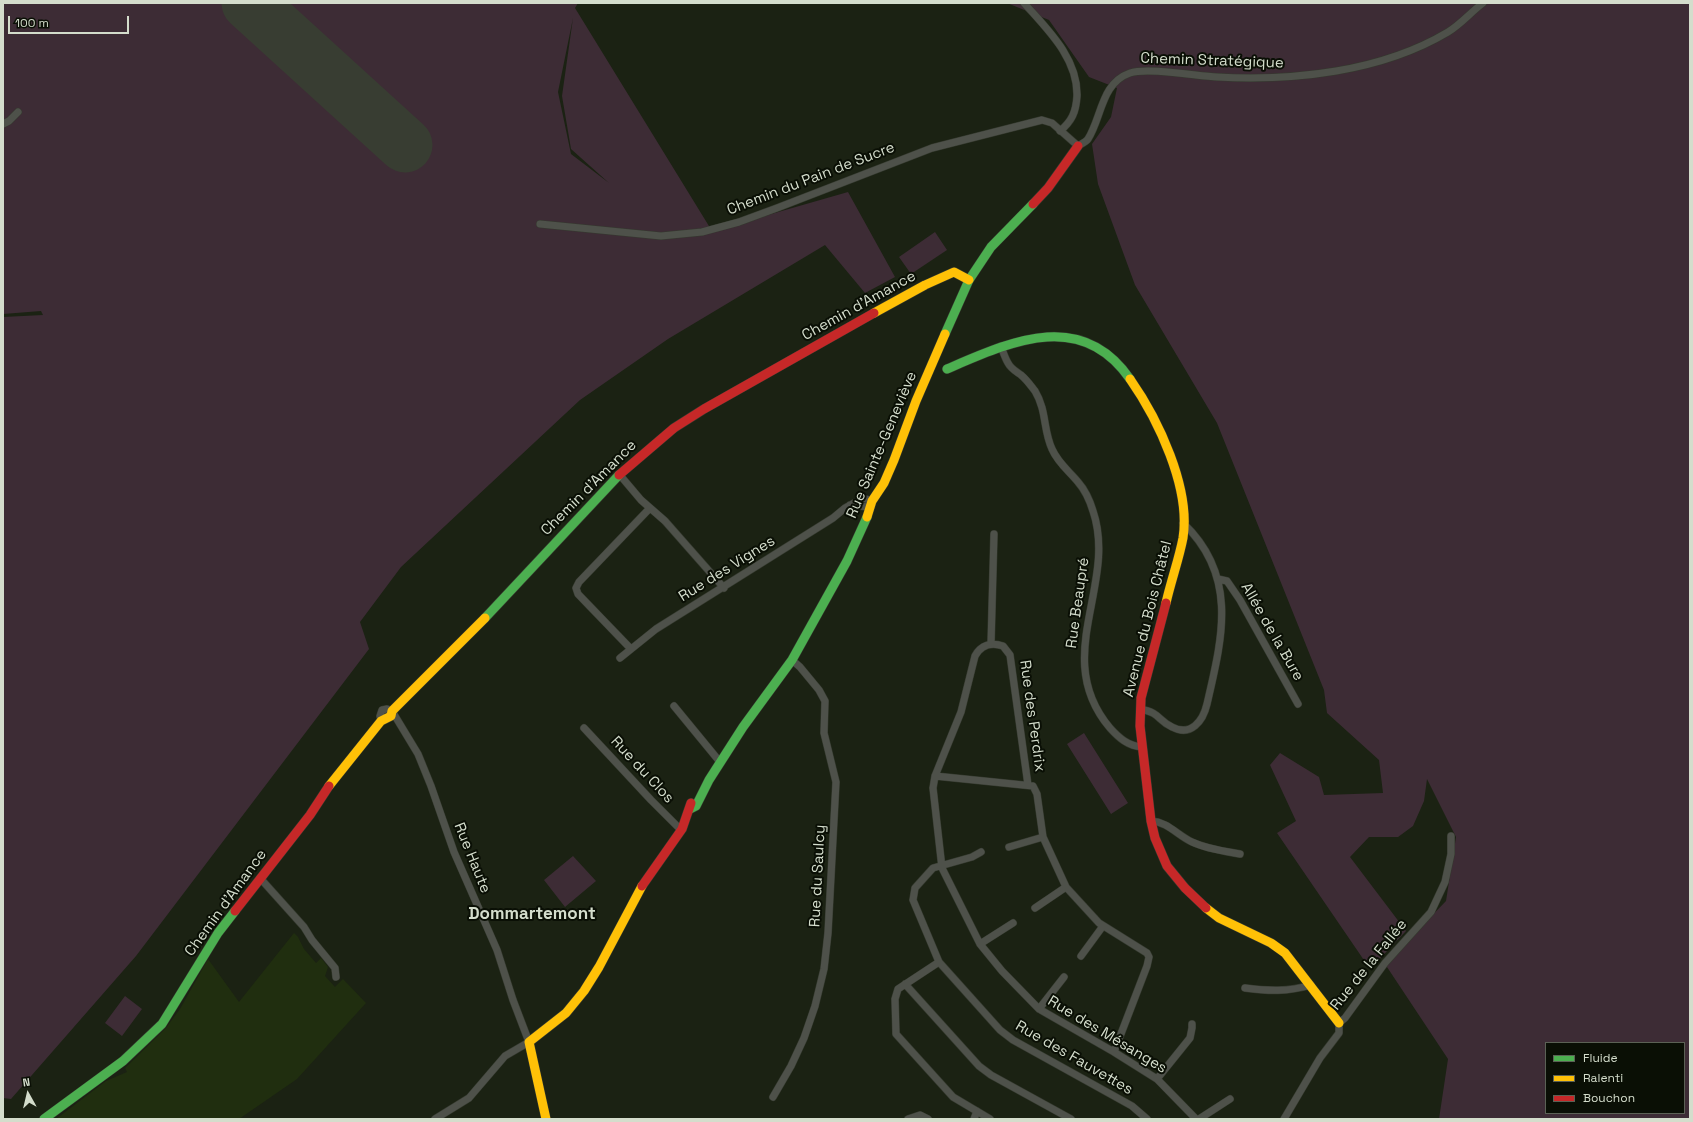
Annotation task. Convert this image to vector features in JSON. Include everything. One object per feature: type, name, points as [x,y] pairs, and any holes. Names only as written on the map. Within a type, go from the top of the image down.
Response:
[{"type":"street","points":[[1024,3],[1052,35],[1064,52],[1075,74],[1077,93],[1075,112],[1072,119],[1060,131]]},
{"type":"street","name":"Chemin Stratégique","points":[[1078,146],[1087,140],[1111,86],[1122,76],[1130,73],[1146,71],[1251,78],[1304,76],[1329,72],[1378,61],[1423,45],[1458,25],[1483,3]]},
{"type":"street","points":[[3,124],[9,121],[18,112]]},
{"type":"street","name":"Chemin du Pain de Sucre","points":[[540,224],[661,236],[702,232],[739,222],[914,154],[945,144],[1042,120],[1050,122],[1078,146]]},
{"type":"street","name":"Rue Sainte-Geneviève","points":[[529,1042],[560,1019],[587,988],[602,964],[634,899],[655,866],[678,838],[691,804],[700,788],[709,780],[771,687],[792,660],[847,561],[866,521],[871,504],[884,483],[916,401],[969,280],[991,247],[1048,188],[1078,146]]},
{"type":"street","name":"Chemin d'Amance","points":[[44,1119],[123,1061],[162,1024],[218,933],[310,815],[322,795],[381,721],[391,716],[392,711],[503,600],[619,474],[650,447],[692,416],[873,315],[925,284],[956,272],[969,280]]},
{"type":"street","name":"Avenue du Bois Châtel","points":[[947,369],[1001,346],[1030,338],[1057,336],[1073,337],[1095,345],[1120,365],[1148,406],[1166,446],[1179,486],[1183,523],[1183,537],[1143,687],[1140,709],[1142,747],[1151,821],[1156,838],[1167,866],[1207,911],[1281,949],[1291,959],[1339,1023]]},
{"type":"street","name":"Rue Beaupré","points":[[1001,346],[1008,363],[1031,385],[1039,398],[1044,412],[1048,437],[1052,449],[1061,464],[1078,482],[1094,511],[1098,531],[1099,564],[1087,626],[1084,653],[1088,687],[1105,722],[1115,734],[1126,743],[1136,747],[1142,747]]},
{"type":"street","points":[[619,474],[650,508],[665,520],[724,588]]},
{"type":"street","name":"Rue des Vignes","points":[[620,658],[656,629],[724,588],[833,518],[850,505],[871,504]]},
{"type":"street","points":[[631,649],[578,594],[576,588],[579,582],[650,508]]},
{"type":"street","points":[[1140,709],[1153,712],[1169,726],[1178,730],[1191,728],[1203,719],[1208,700],[1222,635],[1222,618],[1218,579],[1215,567],[1199,541],[1183,523]]},
{"type":"street","points":[[994,534],[990,644],[978,650],[975,656],[961,712],[935,776],[1033,786],[1036,792],[1043,837],[1066,887],[1103,926],[1145,951],[1149,957],[1114,1052]]},
{"type":"street","name":"Allée de la Bure","points":[[1218,579],[1227,582],[1240,600],[1298,704]]},
{"type":"street","name":"Rue des Perdrix","points":[[990,644],[1003,646],[1010,655],[1028,785]]},
{"type":"street","name":"Rue du Saulcy","points":[[772,1097],[791,1066],[804,1038],[816,1006],[824,969],[828,933],[836,782],[824,733],[825,701],[819,690],[800,667],[792,660]]},
{"type":"street","points":[[674,706],[720,762]]},
{"type":"street","name":"Rue Haute","points":[[392,711],[418,754],[454,852],[497,950],[513,1000],[529,1042]]},
{"type":"street","name":"Rue du Clos","points":[[584,728],[650,800],[681,830]]},
{"type":"street","name":"Rue des Mésanges","points":[[935,776],[933,788],[941,865],[980,944],[1002,971],[1038,1009],[1114,1052],[1157,1079],[1197,1119]]},
{"type":"street","points":[[1151,821],[1163,822],[1181,836],[1201,846],[1240,854]]},
{"type":"street","name":"Rue de la Fallée","points":[[1284,1119],[1320,1058],[1339,1033],[1339,1023],[1345,1018],[1385,963],[1431,912],[1445,882],[1451,854],[1451,836]]},
{"type":"street","points":[[1009,846],[1043,837]]},
{"type":"street","points":[[941,865],[972,857],[981,852]]},
{"type":"street","name":"Rue des Fauvettes","points":[[941,865],[934,868],[914,888],[913,894],[913,900],[939,962],[1000,1030],[1013,1040],[1132,1106],[1147,1119]]},
{"type":"street","points":[[260,878],[304,927],[312,940],[335,968],[336,977]]},
{"type":"street","points":[[1035,908],[1066,887]]},
{"type":"street","points":[[980,944],[1013,923]]},
{"type":"street","points":[[1081,956],[1103,926]]},
{"type":"street","points":[[939,962],[898,989],[896,993],[896,1034],[953,1097],[990,1119]]},
{"type":"street","points":[[1038,1009],[1064,977]]},
{"type":"street","points":[[905,984],[979,1066],[991,1075],[1071,1119]]},
{"type":"street","points":[[1245,988],[1281,991],[1311,985]]},
{"type":"street","points":[[1157,1079],[1190,1038],[1192,1024]]},
{"type":"street","points":[[436,1119],[469,1098],[505,1056],[529,1042],[546,1119]]},
{"type":"street","points":[[1197,1119],[1230,1099]]},
{"type":"street","points":[[974,1119],[977,1111]]},
{"type":"street","points":[[908,1119],[920,1115],[928,1119]]},
{"type":"shaded area","points":[[3,3],[578,3],[575,8],[712,231],[848,192],[895,277],[865,293],[825,245],[668,339],[580,400],[401,567],[360,622],[369,649],[136,956],[11,1099],[3,1098],[3,317],[43,315],[41,311],[3,314]],"holes":[[[573,18],[562,96],[571,149],[609,183],[571,154],[558,92]]]},
{"type":"shaded area","points":[[1007,3],[1690,3],[1690,1119],[1439,1119],[1448,1059],[1385,964],[1446,901],[1456,837],[1427,779],[1424,801],[1413,826],[1398,837],[1369,837],[1350,857],[1406,931],[1370,969],[1277,833],[1296,821],[1270,765],[1280,753],[1319,777],[1324,795],[1383,793],[1379,760],[1327,713],[1324,690],[1217,423],[1135,285],[1098,184],[1092,144],[1111,117],[1117,88],[1089,77],[1049,20]]},
{"type":"shaded area","points":[[935,232],[947,250],[911,274],[899,257]]},
{"type":"shaded area","points":[[1084,733],[1128,803],[1111,814],[1067,744]]},
{"type":"shaded area","points":[[573,856],[596,881],[565,907],[544,880]]},
{"type":"shaded area","points":[[294,933],[298,937],[304,949],[316,963],[321,958],[328,967],[325,976],[335,987],[343,979],[366,1003],[297,1079],[239,1119],[56,1119],[106,1081],[127,1072],[125,1068],[165,1029],[180,1009],[208,959],[239,1002]]},
{"type":"shaded area","points":[[125,996],[142,1009],[122,1036],[105,1023]]},
{"type":"runway","points":[[249,3],[405,145]]},
{"type":"traffic: fast","points":[[945,334],[969,280],[991,247],[1033,204]]},
{"type":"traffic: fast","points":[[947,369],[995,349],[1020,342],[1044,337],[1067,338],[1090,344],[1111,357],[1130,379]]},
{"type":"traffic: fast","points":[[485,618],[619,475]]},
{"type":"traffic: fast","points":[[690,809],[696,806],[709,780],[743,727],[792,660],[847,561],[867,517]]},
{"type":"traffic: fast","points":[[44,1119],[123,1061],[162,1024],[218,933],[235,911]]},
{"type":"traffic: slow","points":[[874,313],[925,285],[954,272],[969,280]]},
{"type":"traffic: slow","points":[[867,517],[872,501],[884,483],[894,460],[916,401],[945,334]]},
{"type":"traffic: slow","points":[[1130,379],[1141,395],[1161,434],[1177,476],[1182,498],[1184,518],[1183,538],[1166,603]]},
{"type":"traffic: slow","points":[[329,786],[381,721],[391,716],[392,711],[485,618]]},
{"type":"traffic: slow","points":[[546,1119],[529,1042],[566,1013],[584,991],[599,967],[642,886]]},
{"type":"traffic: slow","points":[[1206,908],[1219,918],[1271,943],[1285,953],[1339,1023]]},
{"type":"traffic: jam","points":[[1033,204],[1048,188],[1078,146]]},
{"type":"traffic: jam","points":[[619,475],[674,428],[704,409],[874,313]]},
{"type":"traffic: jam","points":[[1166,603],[1141,698],[1140,726],[1151,821],[1155,838],[1167,866],[1185,888],[1206,908]]},
{"type":"traffic: jam","points":[[235,911],[310,815],[329,786]]},
{"type":"traffic: jam","points":[[642,886],[682,829],[691,803]]},
{"type":"district","name":"Dommartemont","points":[[532,914]]}]
